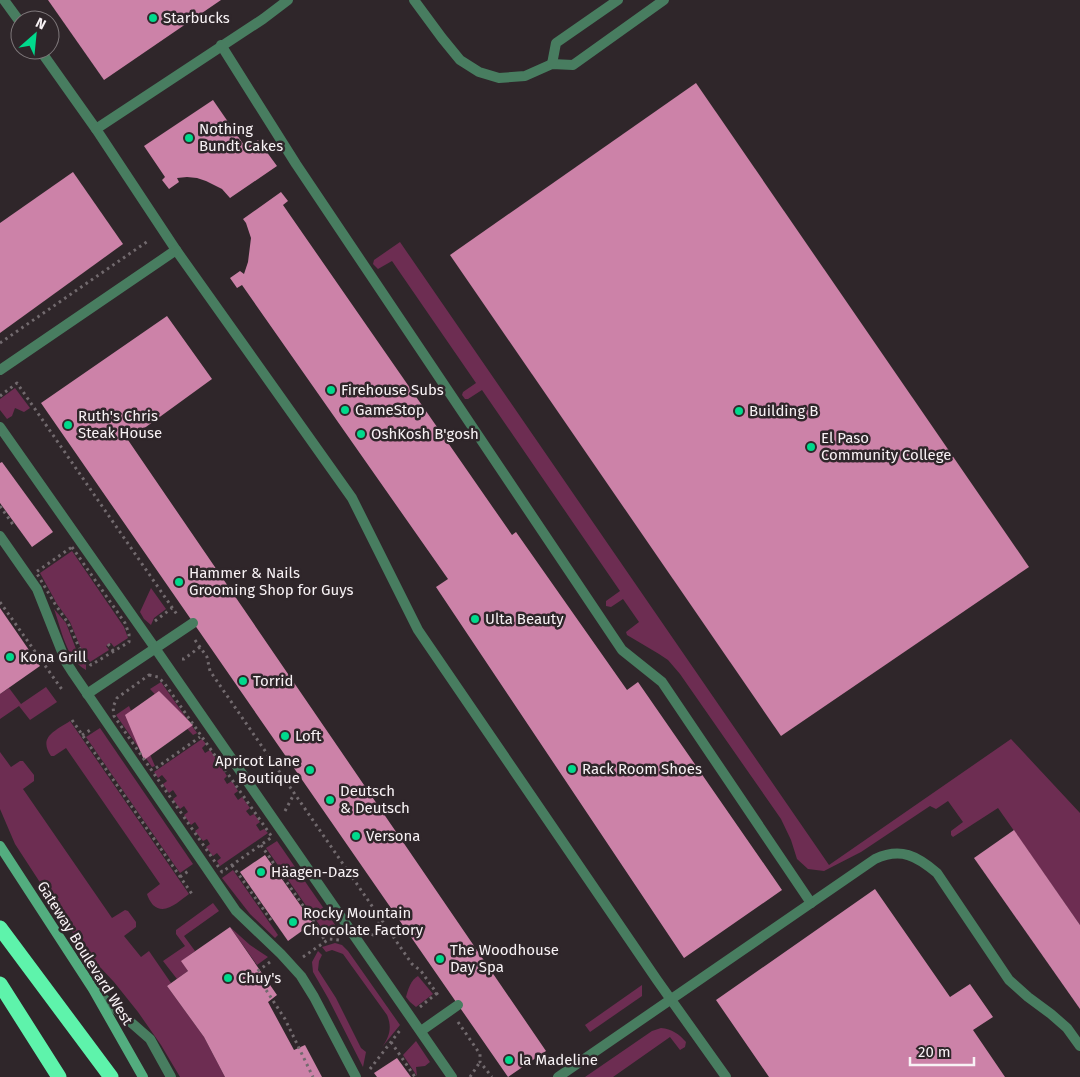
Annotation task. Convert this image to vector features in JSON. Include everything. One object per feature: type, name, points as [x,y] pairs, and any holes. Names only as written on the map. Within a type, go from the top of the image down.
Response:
[{"type":"highway","points":[[0,928],[111,1077]]},
{"type":"highway","points":[[0,984],[59,1077]]},
{"type":"main road","name":"Gateway Boulevard West","points":[[0,846],[93,990],[143,1077]]},
{"type":"lane","points":[[96,129],[288,0]]},
{"type":"lane","points":[[414,0],[460,60],[479,72],[499,78],[525,76],[552,64],[574,65],[664,0]]},
{"type":"lane","points":[[552,64],[556,43],[618,0]]},
{"type":"lane","points":[[221,45],[296,164],[622,650],[662,682],[811,903]]},
{"type":"lane","points":[[47,60],[96,129],[176,250],[352,498],[418,630],[671,1000],[726,1077]]},
{"type":"lane","points":[[0,370],[176,250]]},
{"type":"lane","points":[[0,427],[452,1077]]},
{"type":"lane","points":[[0,536],[37,589],[66,662],[87,694],[236,911],[301,976],[360,1076]]},
{"type":"lane","points":[[87,694],[193,622]]},
{"type":"lane","points":[[558,1077],[875,859],[887,854],[904,854],[922,860],[937,874],[1009,980],[1062,1023],[1080,1046]]},
{"type":"lane","points":[[93,990],[150,1039],[171,1077]]},
{"type":"lane","points":[[420,1031],[458,1005]]},
{"type":"path","points":[[0,344],[148,241]]},
{"type":"path","points":[[0,396],[17,383],[178,616]]},
{"type":"path","points":[[72,547],[129,634],[129,642],[113,652],[91,665],[83,656],[68,623],[36,572],[72,547]]},
{"type":"path","points":[[0,602],[63,691]]},
{"type":"path","points":[[154,626],[156,620],[172,608]]},
{"type":"path","points":[[193,638],[207,657],[210,671],[294,794],[412,964],[421,971],[441,999]]},
{"type":"path","points":[[108,644],[118,659]]},
{"type":"path","points":[[176,657],[184,659],[200,647]]},
{"type":"path","points":[[149,676],[158,677],[202,736],[272,837],[222,872],[114,716],[113,707],[119,696],[149,676]]},
{"type":"path","points":[[72,720],[192,894]]},
{"type":"path","points":[[82,735],[97,725]]},
{"type":"path","points":[[152,772],[202,736]]},
{"type":"path","points":[[260,845],[315,923],[325,941]]},
{"type":"path","points":[[300,959],[325,941],[335,939],[344,943]]},
{"type":"path","points":[[270,956],[273,960],[255,973],[285,1019],[313,1077]]},
{"type":"path","points":[[420,1007],[437,994]]},
{"type":"path","points":[[457,1022],[480,1054],[480,1062],[470,1077]]},
{"type":"path","points":[[360,1076],[391,1042],[404,1024]]},
{"type":"path","points":[[391,1042],[414,1077]]},
{"type":"path","points":[[480,1062],[492,1077]]},
{"type":"shaded area","points":[[400,242],[829,865],[1011,739],[1080,813],[1080,925],[998,808],[953,837],[951,831],[963,822],[948,801],[936,809],[930,806],[861,852],[824,871],[808,869],[797,859],[781,819],[680,674],[668,660],[627,635],[626,632],[639,622],[623,599],[611,607],[606,606],[606,601],[620,591],[482,390],[468,399],[465,399],[462,395],[463,392],[476,383],[392,261],[378,269],[373,264],[374,260]]},
{"type":"shaded area","points":[[15,388],[30,408],[24,412],[15,408],[12,416],[7,419],[0,410],[0,399]]},
{"type":"shaded area","points":[[72,551],[124,627],[128,638],[114,647],[111,643],[106,646],[109,650],[90,662],[82,651],[70,622],[57,604],[40,573]]},
{"type":"shaded area","points":[[151,588],[166,609],[154,618],[151,625],[140,612]]},
{"type":"shaded area","points":[[54,609],[66,623],[76,649],[86,663],[86,670],[79,665],[69,651]]},
{"type":"shaded area","points":[[161,682],[197,733],[193,735],[150,689]]},
{"type":"shaded area","points":[[46,687],[57,702],[30,720],[19,706],[0,719],[0,694],[9,688],[21,704]]},
{"type":"shaded area","points":[[129,706],[155,766],[152,767],[116,715]]},
{"type":"shaded area","points":[[70,721],[189,894],[172,906],[162,909],[153,905],[147,894],[160,884],[66,748],[54,756],[51,756],[47,749],[47,739],[50,735]]},
{"type":"shaded area","points":[[100,728],[193,864],[180,873],[86,737]]},
{"type":"shaded area","points":[[202,739],[206,744],[202,748],[205,753],[210,750],[217,760],[213,763],[216,768],[220,765],[227,776],[224,779],[227,784],[232,781],[238,791],[234,794],[238,800],[242,797],[250,808],[246,811],[250,816],[254,814],[260,822],[256,825],[260,831],[264,829],[268,833],[220,866],[217,861],[221,858],[217,853],[213,856],[206,847],[210,844],[207,839],[203,841],[195,831],[199,828],[195,822],[191,825],[184,815],[188,812],[184,806],[180,809],[173,799],[177,796],[173,790],[169,793],[163,784],[167,781],[162,775],[158,778],[154,772]]},
{"type":"shaded area","points":[[0,752],[11,767],[23,761],[34,775],[34,781],[23,789],[112,918],[125,910],[128,911],[136,922],[136,927],[124,936],[141,957],[149,951],[171,983],[167,986],[204,1037],[225,1077],[180,1077],[138,1012],[114,982],[84,950],[15,844],[0,809]]},
{"type":"shaded area","points":[[277,841],[338,929],[327,936],[266,848]]},
{"type":"shaded area","points":[[233,870],[278,935],[275,938],[250,914],[222,878]]},
{"type":"shaded area","points":[[213,903],[219,911],[184,936],[195,951],[182,961],[188,971],[177,979],[163,961],[185,946],[176,934],[176,930]]},
{"type":"shaded area","points":[[230,927],[250,945],[268,957],[257,965]]},
{"type":"shaded area","points":[[335,943],[342,945],[348,951],[400,1025],[382,1047],[389,1031],[387,1015],[343,954],[332,950],[326,952],[322,947]]},
{"type":"shaded area","points":[[318,951],[322,955],[318,970],[336,998],[361,1048],[366,1052],[363,1067],[313,972],[312,962]]},
{"type":"shaded area","points":[[418,976],[433,994],[416,1007],[406,997],[412,982]]},
{"type":"shaded area","points":[[642,985],[642,996],[590,1032],[585,1025]]},
{"type":"shaded area","points":[[661,1028],[669,1029],[678,1034],[686,1042],[685,1047],[680,1050],[670,1037],[613,1077],[585,1077],[652,1031]]},
{"type":"shaded area","points":[[416,1041],[430,1062],[425,1066],[416,1067],[417,1076],[403,1055]]},
{"type":"building","points":[[48,0],[221,0],[104,80],[60,17],[60,10],[55,10]]},
{"type":"building","name":"Building B","points":[[696,83],[1029,567],[781,736],[450,255]]},
{"type":"building","points":[[213,100],[246,148],[258,140],[277,166],[230,198],[222,189],[197,178],[177,178],[179,182],[169,189],[162,180],[165,177],[144,146]]},
{"type":"building","points":[[73,172],[123,244],[0,333],[0,223]]},
{"type":"building","points":[[281,192],[288,201],[283,205],[512,535],[516,532],[627,690],[638,682],[782,890],[684,958],[436,587],[448,579],[242,285],[237,288],[230,278],[240,271],[244,274],[248,262],[251,238],[243,219]]},
{"type":"building","points":[[167,316],[212,379],[128,440],[546,1051],[508,1077],[41,403]]},
{"type":"building","points":[[2,462],[53,532],[32,547],[0,503],[0,463]]},
{"type":"building","points":[[0,608],[40,666],[0,694]]},
{"type":"building","points":[[159,691],[193,725],[144,760],[125,715]]},
{"type":"building","points":[[1014,830],[1080,925],[1080,1009],[974,858]]},
{"type":"building","points":[[265,855],[313,923],[288,941],[240,872]]},
{"type":"building","points":[[875,889],[950,997],[970,984],[993,1017],[973,1030],[1005,1077],[769,1077],[716,1000]]},
{"type":"building","points":[[230,927],[277,995],[268,1002],[294,1050],[305,1045],[322,1077],[225,1077],[204,1037],[167,986],[188,971],[181,961]]},
{"type":"building","points":[[397,1058],[411,1077],[377,1077],[374,1073]]},
{"type":"place","name":"Starbucks","points":[[153,18]]},
{"type":"place","name":"Nothing Bundt Cakes","points":[[189,138]]},
{"type":"place","name":"Firehouse Subs","points":[[331,390]]},
{"type":"place","name":"GameStop","points":[[345,410]]},
{"type":"place","name":"Building B","points":[[739,411]]},
{"type":"place","name":"Ruth's Chris Steak House","points":[[68,425]]},
{"type":"place","name":"OshKosh B'gosh","points":[[361,434]]},
{"type":"place","name":"El Paso Community College","points":[[811,447]]},
{"type":"place","name":"Hammer & Nails Grooming Shop for Guys","points":[[179,582]]},
{"type":"place","name":"Ulta Beauty","points":[[475,619]]},
{"type":"place","name":"Kona Grill","points":[[10,657]]},
{"type":"place","name":"Torrid","points":[[243,681]]},
{"type":"place","name":"Loft","points":[[285,736]]},
{"type":"place","name":"Rack Room Shoes","points":[[572,769]]},
{"type":"place","name":"Apricot Lane Boutique","points":[[310,770]]},
{"type":"place","name":"Deutsch & Deutsch","points":[[330,800]]},
{"type":"place","name":"Versona","points":[[356,836]]},
{"type":"place","name":"Häagen-Dazs","points":[[261,872]]},
{"type":"place","name":"Rocky Mountain Chocolate Factory","points":[[293,922]]},
{"type":"place","name":"The Woodhouse Day Spa","points":[[440,959]]},
{"type":"place","name":"Chuy's","points":[[228,978]]},
{"type":"place","name":"la Madeline","points":[[509,1060]]}]
